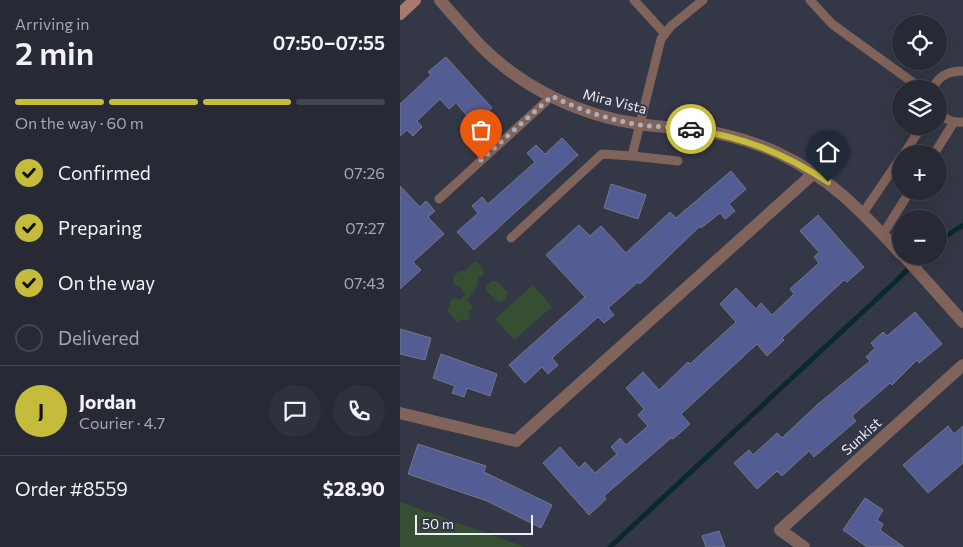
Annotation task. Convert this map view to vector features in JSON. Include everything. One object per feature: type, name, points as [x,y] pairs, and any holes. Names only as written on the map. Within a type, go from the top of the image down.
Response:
[{"type":"main road","points":[[400,14],[415,0]]},
{"type":"street","name":"Mira Vista","points":[[440,0],[481,46],[504,66],[528,83],[552,96],[582,110],[611,118],[640,124],[719,133],[748,141],[776,152],[814,174],[851,201],[892,244]]},
{"type":"street","points":[[400,413],[516,440],[814,174]]},
{"type":"street","name":"Mira Vista","points":[[911,265],[963,322]]},
{"type":"street","name":"Sunkist","points":[[804,547],[780,530],[963,364]]},
{"type":"lane","points":[[634,0],[665,34]]},
{"type":"lane","points":[[632,156],[662,38],[671,26],[703,0]]},
{"type":"lane","points":[[814,1],[832,24],[910,80]]},
{"type":"lane","points":[[938,80],[946,73],[963,71]]},
{"type":"lane","points":[[439,199],[552,96]]},
{"type":"lane","points":[[941,145],[959,122]]},
{"type":"lane","points":[[511,238],[602,154],[678,161]]},
{"type":"lane","points":[[863,213],[892,170]]},
{"type":"lane","points":[[883,234],[904,200]]},
{"type":"green space","points":[[474,262],[481,266],[484,274],[478,278],[475,290],[467,299],[473,307],[469,312],[470,318],[466,321],[461,319],[457,323],[447,310],[454,298],[460,300],[465,295],[459,286],[453,283],[453,278],[458,272],[467,270]]},
{"type":"green space","points":[[492,281],[498,282],[508,293],[502,302],[495,300],[486,290],[487,285]]},
{"type":"green space","points":[[533,285],[552,307],[514,340],[495,319]]},
{"type":"green space","points":[[400,502],[525,547],[400,547]]},
{"type":"building","points":[[446,57],[492,108],[474,124],[456,103],[449,109],[440,99],[417,121],[422,127],[413,136],[407,130],[400,136],[400,104],[431,75],[428,72]]},
{"type":"building","points":[[562,138],[578,155],[474,250],[457,232],[478,213],[472,206],[482,197],[488,204],[535,162],[527,153],[536,145],[545,154]]},
{"type":"building","points":[[731,171],[746,189],[729,204],[735,211],[725,219],[720,213],[701,228],[700,226],[640,284],[638,282],[608,308],[614,315],[604,323],[598,317],[552,358],[558,365],[548,374],[542,367],[525,383],[509,365],[585,297],[546,255],[579,225],[590,236],[601,226],[626,253],[670,212],[676,218]]},
{"type":"building","points":[[611,184],[646,195],[638,219],[604,208]]},
{"type":"building","points":[[400,186],[420,207],[426,201],[435,211],[428,217],[444,234],[413,262],[421,270],[400,289]]},
{"type":"building","points":[[818,215],[864,267],[847,282],[844,280],[782,338],[784,340],[767,356],[757,344],[681,414],[690,424],[604,496],[606,499],[589,515],[543,463],[560,447],[579,468],[585,462],[595,473],[617,454],[611,447],[620,438],[626,445],[648,426],[638,415],[644,409],[626,388],[643,372],[659,390],[688,362],[690,364],[736,322],[720,304],[736,288],[756,309],[761,303],[772,315],[794,294],[790,289],[819,263],[814,257],[819,252],[800,231]]},
{"type":"building","points":[[915,312],[942,344],[919,363],[917,360],[892,385],[890,383],[852,416],[856,421],[814,457],[809,451],[782,476],[777,471],[757,489],[734,463],[749,450],[753,455],[777,433],[782,438],[817,405],[870,361],[866,357],[875,348],[871,343],[883,332],[887,336]]},
{"type":"building","points":[[400,329],[431,338],[425,360],[400,354]]},
{"type":"building","points":[[441,354],[497,374],[490,396],[467,388],[464,397],[452,393],[455,386],[433,378]]},
{"type":"building","points":[[948,426],[954,434],[963,426],[963,463],[928,493],[903,465]]},
{"type":"building","points":[[418,444],[486,466],[484,472],[552,505],[541,528],[487,501],[408,474]]},
{"type":"building","points":[[865,498],[883,510],[877,520],[883,524],[880,530],[904,547],[867,547],[843,530]]},
{"type":"building","points":[[719,531],[725,547],[706,547],[702,536]]},
{"type":"waterway","points":[[947,236],[963,225]]},
{"type":"waterway","points":[[610,547],[912,265]]},
{"type":"way so far","points":[[481,160],[552,96],[582,110],[611,118],[640,124],[691,129]]},
{"type":"route","points":[[691,129],[719,133],[748,141],[776,152],[828,182]]}]
